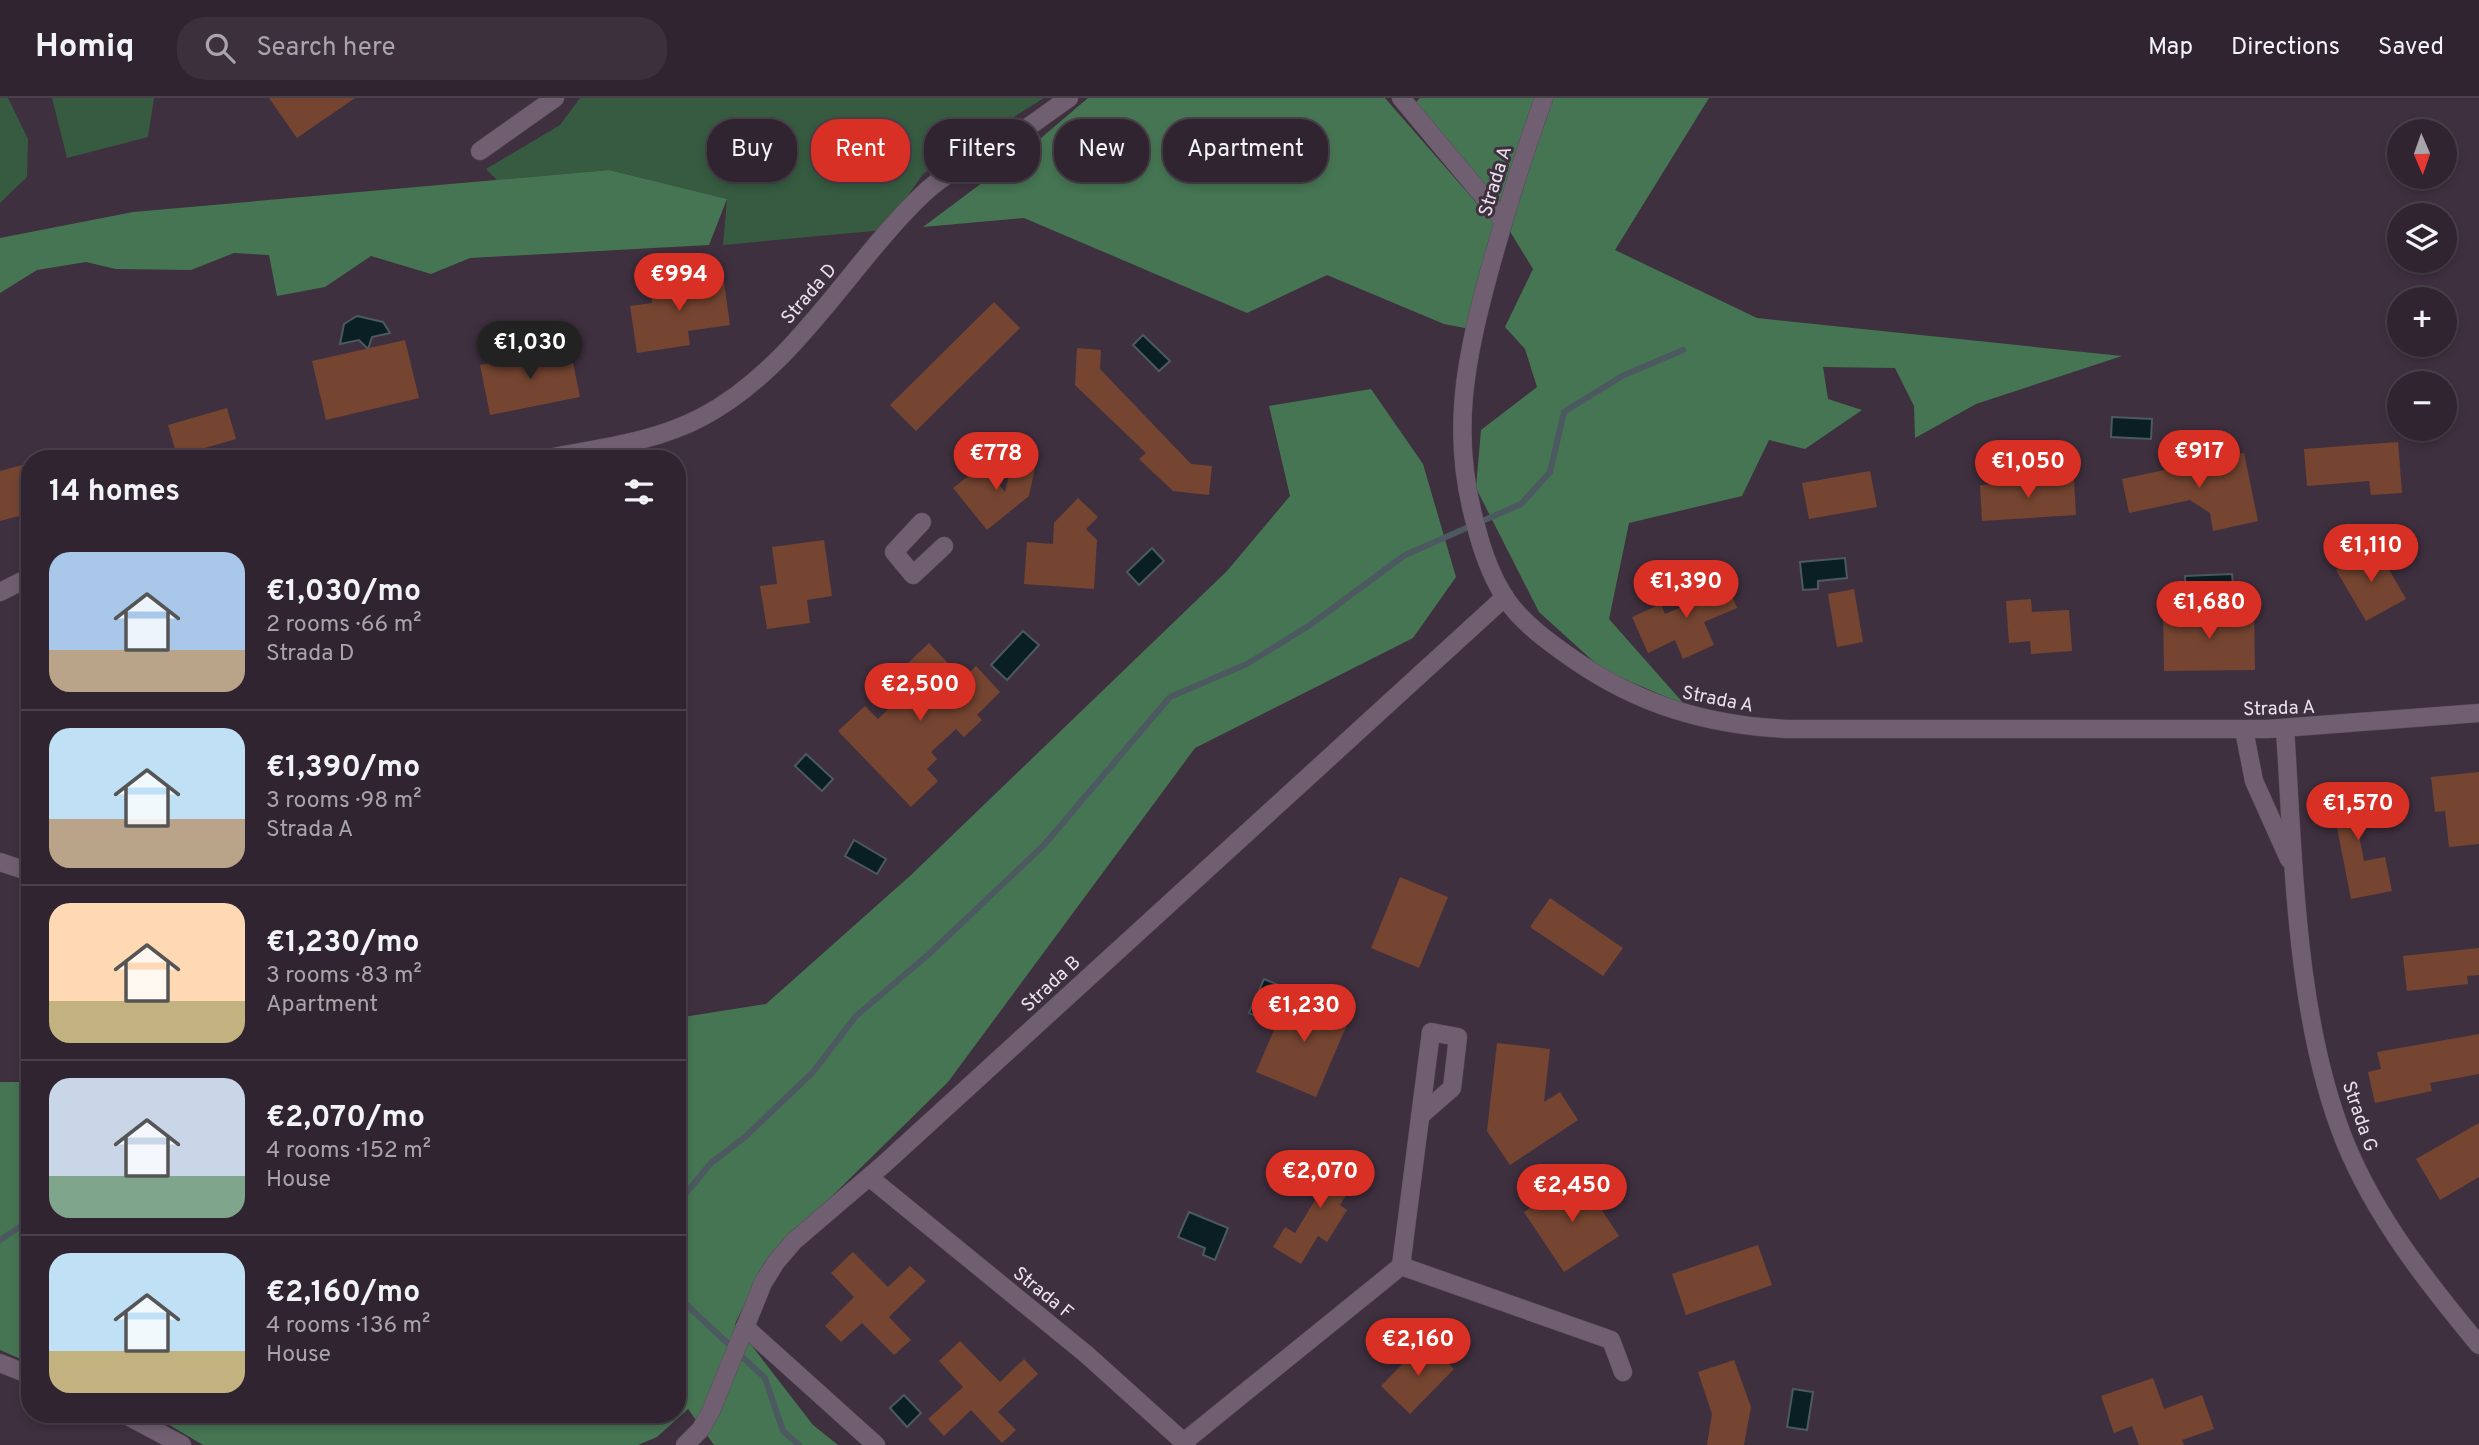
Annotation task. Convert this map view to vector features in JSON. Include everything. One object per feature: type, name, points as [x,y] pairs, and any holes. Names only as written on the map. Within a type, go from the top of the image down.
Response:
[{"type":"street","points":[[480,151],[555,98]]},
{"type":"street","name":"Strada D","points":[[589,450],[651,438],[701,418],[724,405],[787,349],[922,195],[952,172],[1021,132],[1069,98]]},
{"type":"street","points":[[1401,98],[1503,220]]},
{"type":"street","name":"Strada A","points":[[1544,98],[1517,172],[1477,319],[1463,384],[1461,452],[1475,524],[1505,597],[1535,628],[1594,674],[1651,704],[1710,721],[1746,727],[1819,730],[2244,730],[2479,713]]},
{"type":"street","points":[[922,522],[894,552],[914,575],[944,546]]},
{"type":"street","points":[[0,582],[21,577]]},
{"type":"street","points":[[0,592],[21,580]]},
{"type":"street","name":"Strada B","points":[[685,1445],[706,1420],[763,1283],[794,1241],[869,1177],[1505,597]]},
{"type":"street","name":"Strada G","points":[[2285,729],[2292,865],[2313,1016],[2324,1076],[2344,1140],[2370,1194],[2403,1248],[2479,1345]]},
{"type":"street","name":"Strada G","points":[[2244,730],[2254,781],[2292,865]]},
{"type":"street","points":[[0,862],[21,869]]},
{"type":"street","points":[[1186,1443],[1401,1266],[1420,1116]]},
{"type":"street","name":"Strada F","points":[[869,1177],[1086,1354],[1186,1443]]},
{"type":"street","points":[[1401,1266],[1611,1340],[1623,1372]]},
{"type":"street","points":[[739,1343],[876,1445]]},
{"type":"street","points":[[0,1363],[21,1371]]},
{"type":"street","points":[[141,1423],[182,1445]]},
{"type":"green space","points":[[0,98],[8,98],[28,139],[27,177],[0,203]]},
{"type":"green space","points":[[52,98],[154,98],[148,137],[67,158]]},
{"type":"green space","points":[[580,98],[1044,98],[1011,119],[924,119],[924,173],[884,230],[723,245],[727,199],[609,170],[497,180],[486,169],[560,125]]},
{"type":"green space","points":[[1088,98],[1385,98],[1501,231],[1470,329],[1444,324],[1327,275],[1247,313],[1024,218],[923,227],[983,182],[1040,182],[1040,139],[1054,127],[1054,182],[1149,182],[1149,119],[1063,119]]},
{"type":"green space","points":[[1420,98],[1709,98],[1615,250],[1757,318],[2122,356],[1976,404],[1915,438],[1914,406],[1895,368],[1823,367],[1828,399],[1862,410],[1805,449],[1769,440],[1742,496],[1629,523],[1609,619],[1685,705],[1603,670],[1539,612],[1476,488],[1481,430],[1537,387],[1525,349],[1505,327],[1533,269],[1503,220],[1410,108]]},
{"type":"green space","points":[[609,170],[727,199],[709,245],[470,258],[431,274],[371,256],[325,287],[277,296],[269,255],[234,253],[191,270],[116,269],[86,262],[37,270],[0,293],[0,238],[133,212]]},
{"type":"green space","points":[[1371,389],[1423,464],[1456,577],[1413,638],[1195,748],[948,1082],[764,1263],[735,1324],[813,1425],[838,1445],[714,1445],[688,1409],[686,1411],[686,1017],[766,1004],[911,875],[1227,571],[1290,496],[1269,406]]},
{"type":"green space","points":[[0,1082],[21,1082],[21,1359],[0,1350]]},
{"type":"green space","points":[[166,1423],[672,1423],[657,1437],[638,1445],[203,1445]]},
{"type":"shaded area","points":[[357,316],[383,322],[390,333],[372,337],[368,349],[359,340],[340,344],[344,324]]},
{"type":"shaded area","points":[[1143,335],[1170,361],[1159,371],[1133,345]]},
{"type":"shaded area","points":[[2112,417],[2152,419],[2151,439],[2111,437]]},
{"type":"shaded area","points":[[1152,548],[1164,561],[1139,585],[1127,572]]},
{"type":"shaded area","points":[[1845,558],[1847,578],[1818,581],[1818,589],[1803,590],[1800,562]]},
{"type":"shaded area","points":[[2232,574],[2234,597],[2186,599],[2185,576]]},
{"type":"shaded area","points":[[1023,631],[1039,645],[1007,680],[991,665]]},
{"type":"shaded area","points":[[806,754],[833,779],[822,791],[795,766]]},
{"type":"shaded area","points":[[854,840],[886,859],[877,874],[845,856]]},
{"type":"shaded area","points":[[1264,979],[1281,986],[1266,1020],[1249,1013]]},
{"type":"shaded area","points":[[1189,1212],[1228,1228],[1215,1260],[1203,1255],[1205,1248],[1178,1237]]},
{"type":"shaded area","points":[[1793,1389],[1813,1392],[1807,1430],[1787,1427]]},
{"type":"shaded area","points":[[904,1395],[921,1413],[907,1427],[890,1408]]},
{"type":"building","points":[[269,98],[355,98],[297,138]]},
{"type":"building","points":[[723,275],[730,325],[688,331],[690,345],[637,353],[630,306],[652,303],[650,285]]},
{"type":"building","points":[[994,302],[1020,328],[916,431],[890,405]]},
{"type":"building","points":[[405,340],[419,398],[326,420],[312,361]]},
{"type":"building","points":[[570,348],[580,397],[490,415],[480,365]]},
{"type":"building","points":[[1077,348],[1101,350],[1100,369],[1191,464],[1212,466],[1209,495],[1173,491],[1139,459],[1146,453],[1075,385]]},
{"type":"building","points":[[227,408],[236,439],[198,450],[175,450],[168,425]]},
{"type":"building","points":[[2398,442],[2402,493],[2371,495],[2369,481],[2307,486],[2304,449]]},
{"type":"building","points":[[2244,453],[2258,521],[2213,531],[2210,513],[2190,500],[2129,513],[2122,479]]},
{"type":"building","points":[[1013,458],[1036,463],[1029,496],[987,530],[953,488],[983,465],[1005,492]]},
{"type":"building","points":[[21,465],[21,515],[0,521],[0,471]]},
{"type":"building","points":[[1870,471],[1877,507],[1809,519],[1802,483]]},
{"type":"building","points":[[2074,479],[2076,515],[1982,521],[1980,485]]},
{"type":"building","points":[[1078,498],[1098,517],[1086,529],[1097,540],[1094,589],[1024,584],[1027,542],[1053,544],[1054,523]]},
{"type":"building","points":[[824,540],[832,596],[807,600],[810,623],[767,629],[760,586],[777,584],[772,547]]},
{"type":"building","points":[[2376,547],[2406,599],[2366,621],[2336,570]]},
{"type":"building","points":[[1723,575],[1737,608],[1704,622],[1714,645],[1683,659],[1675,640],[1648,653],[1632,617],[1661,604],[1665,614],[1695,601],[1690,589]]},
{"type":"building","points":[[1854,589],[1863,642],[1837,647],[1828,594]]},
{"type":"building","points":[[2031,599],[2032,612],[2069,610],[2072,651],[2031,654],[2030,641],[2009,643],[2006,601]]},
{"type":"building","points":[[2224,607],[2254,607],[2255,670],[2164,671],[2163,608],[2188,608],[2188,616],[2225,616]]},
{"type":"building","points":[[929,643],[963,679],[976,666],[1000,692],[977,715],[982,720],[964,737],[956,729],[931,752],[937,759],[927,769],[938,781],[911,807],[838,731],[865,706],[878,719],[921,678],[907,664]]},
{"type":"building","points":[[2479,772],[2479,844],[2449,847],[2445,811],[2435,812],[2431,777]]},
{"type":"building","points":[[2369,784],[2376,821],[2357,825],[2364,861],[2385,857],[2392,891],[2351,899],[2330,792]]},
{"type":"building","points":[[1400,877],[1448,897],[1419,968],[1371,948]]},
{"type":"building","points":[[1550,898],[1623,948],[1603,976],[1530,927]]},
{"type":"building","points":[[2479,948],[2479,975],[2467,976],[2468,984],[2407,991],[2403,956]]},
{"type":"building","points":[[1291,990],[1351,1015],[1316,1097],[1256,1072]]},
{"type":"building","points":[[2479,1034],[2479,1074],[2430,1083],[2432,1091],[2375,1103],[2368,1072],[2381,1069],[2377,1052]]},
{"type":"building","points":[[1497,1043],[1550,1049],[1544,1102],[1560,1092],[1578,1120],[1510,1165],[1487,1131]]},
{"type":"building","points":[[2479,1123],[2479,1177],[2440,1200],[2416,1159]]},
{"type":"building","points":[[1328,1155],[1359,1174],[1340,1205],[1347,1210],[1327,1242],[1318,1236],[1301,1264],[1273,1247],[1285,1227],[1295,1233],[1320,1192],[1309,1186]]},
{"type":"building","points":[[1579,1176],[1619,1236],[1564,1272],[1524,1212]]},
{"type":"building","points":[[1758,1245],[1772,1285],[1686,1315],[1672,1274]]},
{"type":"building","points":[[853,1252],[888,1287],[910,1266],[926,1281],[889,1317],[911,1340],[894,1355],[862,1323],[841,1342],[825,1326],[854,1297],[831,1273]]},
{"type":"building","points":[[960,1341],[1000,1382],[1024,1359],[1038,1374],[998,1412],[1016,1430],[1002,1443],[971,1410],[944,1436],[928,1419],[963,1387],[939,1361]]},
{"type":"building","points":[[1425,1341],[1454,1369],[1410,1414],[1381,1386]]},
{"type":"building","points":[[1734,1360],[1751,1407],[1744,1445],[1707,1445],[1712,1414],[1698,1372]]},
{"type":"building","points":[[2153,1378],[2164,1409],[2202,1395],[2214,1429],[2182,1440],[2184,1445],[2139,1445],[2132,1426],[2114,1433],[2101,1396]]},
{"type":"waterway","points":[[686,1193],[711,1163],[745,1137],[813,1072],[856,1016],[929,954],[1044,845],[1170,697],[1247,664],[1310,625],[1405,555],[1521,504],[1550,472],[1564,412],[1622,376],[1683,350]]},
{"type":"waterway","points":[[0,1240],[21,1226]]},
{"type":"waterway","points":[[686,1304],[765,1378],[783,1431],[799,1445]]}]
